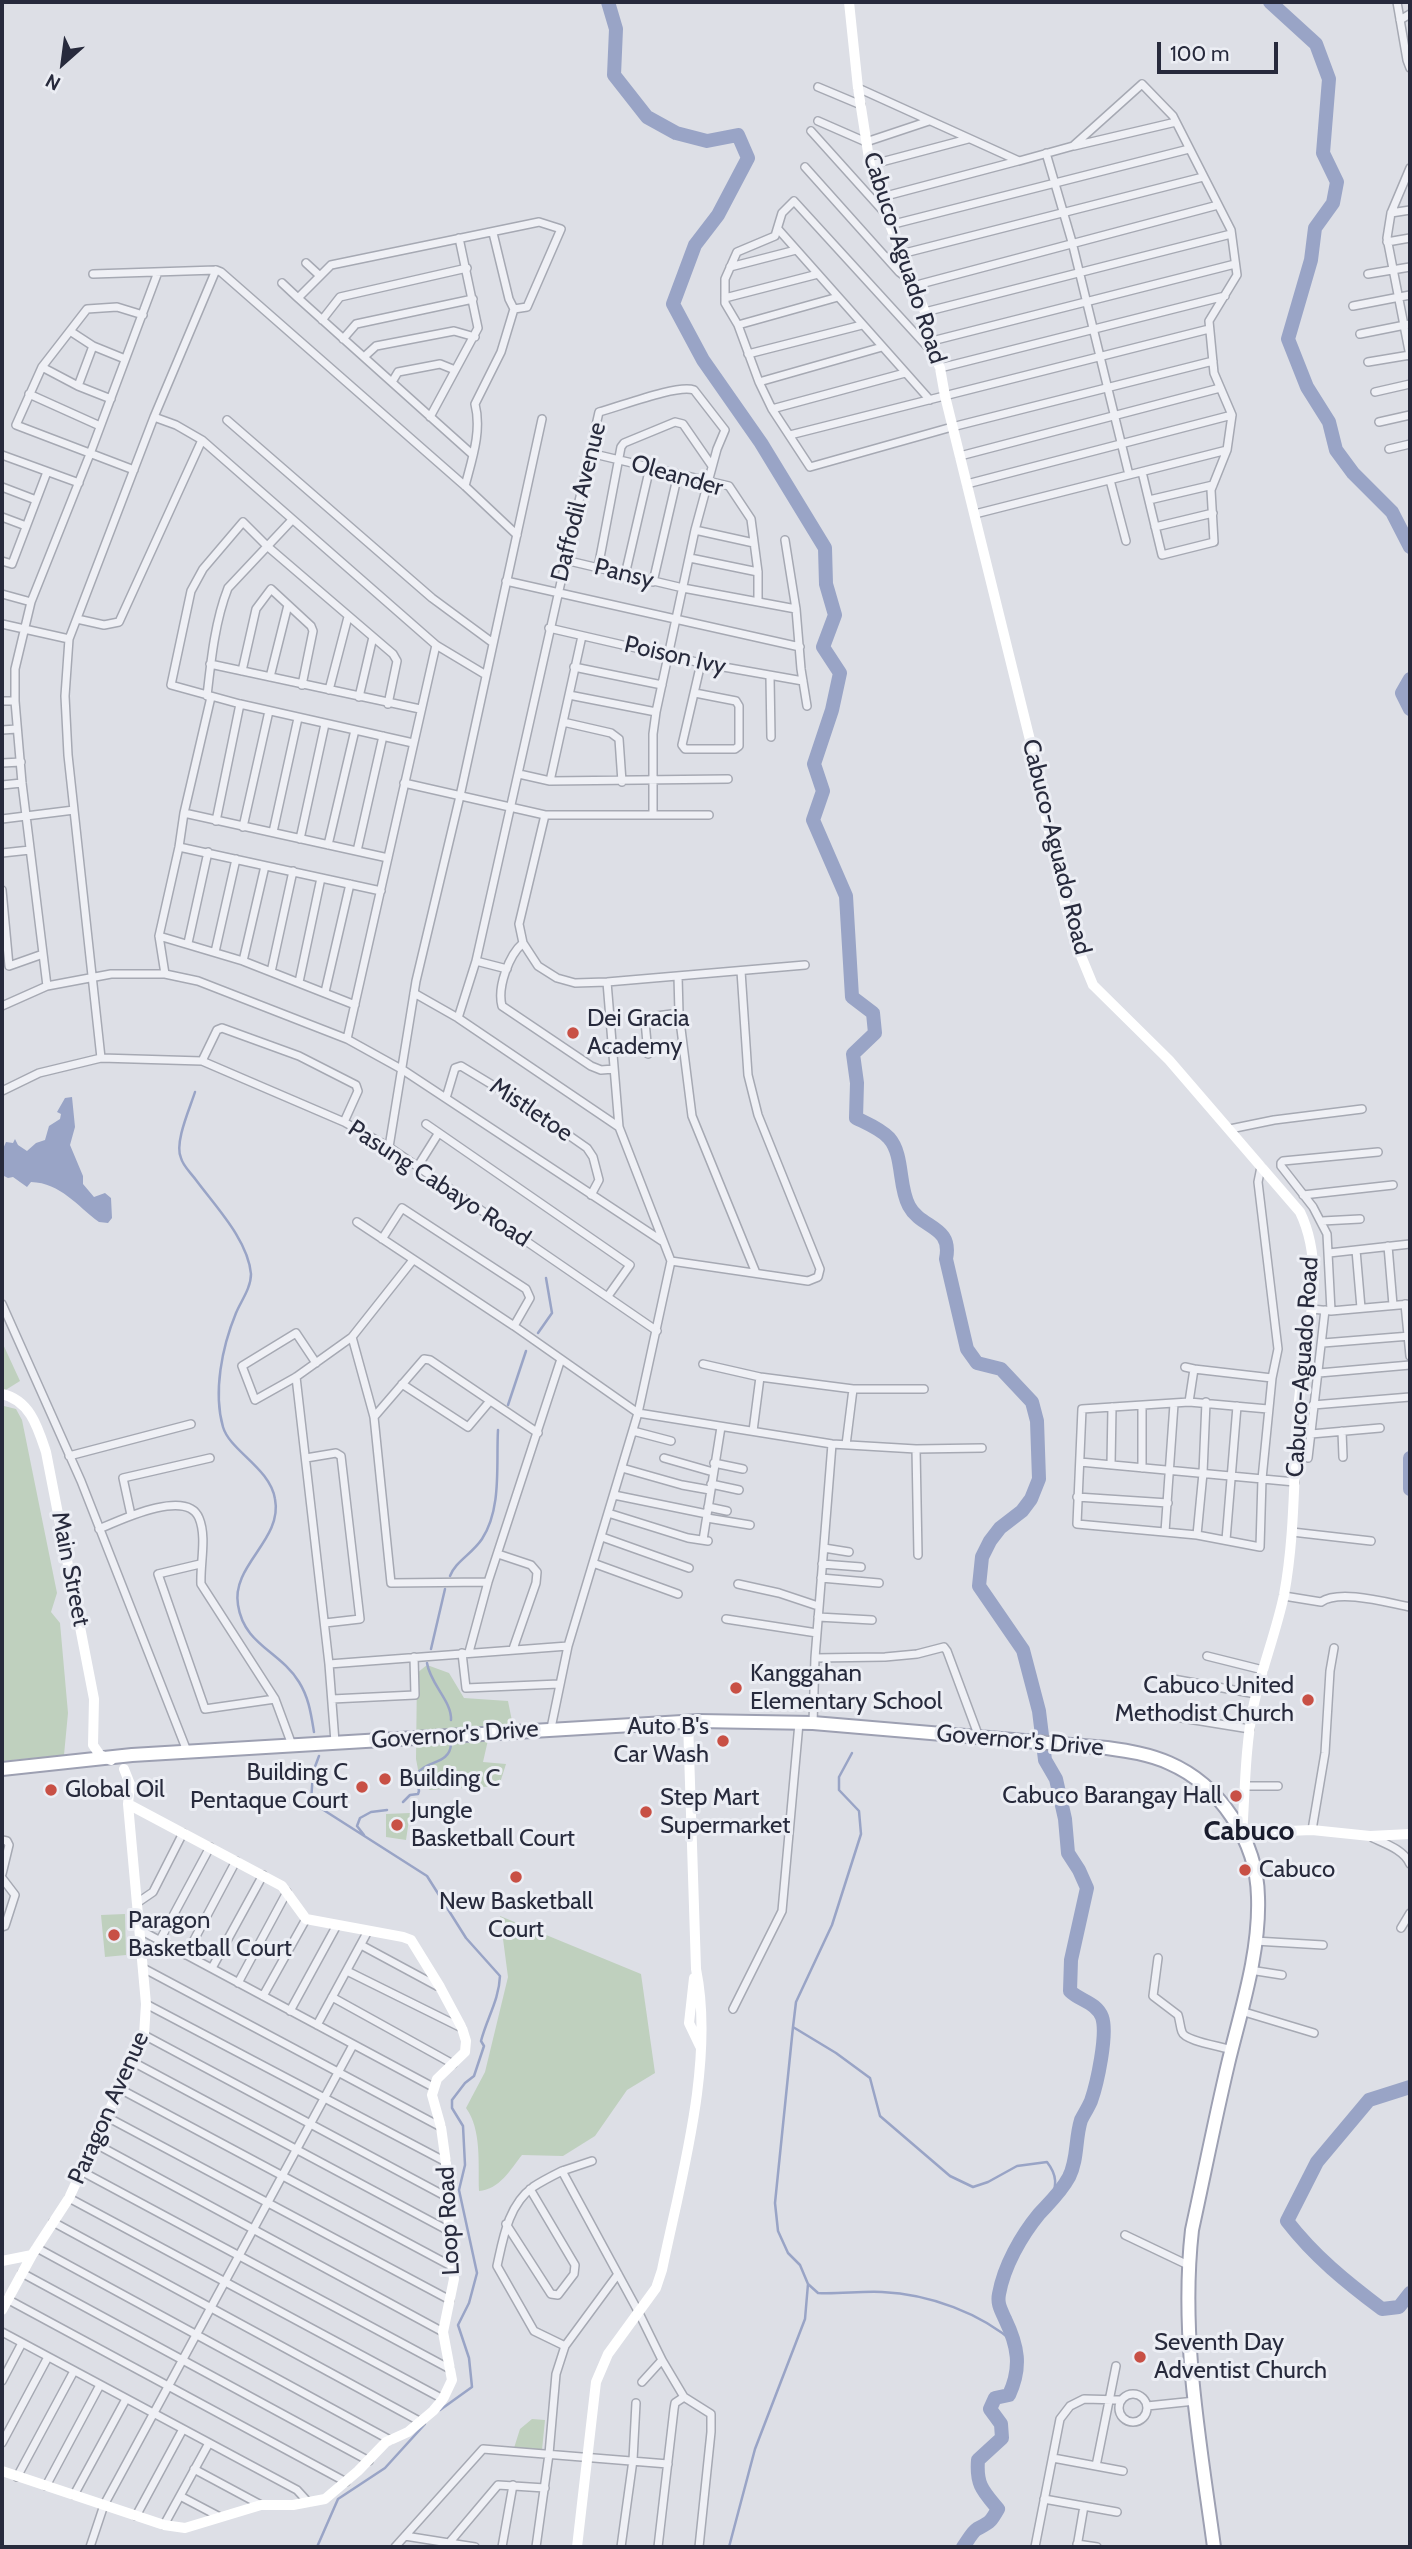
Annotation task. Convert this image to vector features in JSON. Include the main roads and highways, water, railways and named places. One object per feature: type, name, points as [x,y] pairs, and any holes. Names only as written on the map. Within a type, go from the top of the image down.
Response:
[{"type":"main road","name":"Governor's Drive","points":[[2,1769],[187,1751],[688,1721],[799,1723],[1050,1742],[1128,1751],[1171,1763],[1188,1773],[1213,1795],[1243,1837],[1258,1887],[1255,1941],[1250,1970],[1192,2230],[1188,2265],[1190,2355],[1214,2547]]},
{"type":"water","points":[[72,1097],[75,1127],[70,1145],[83,1176],[83,1184],[94,1197],[105,1193],[111,1198],[112,1218],[108,1223],[99,1222],[68,1196],[51,1186],[31,1182],[27,1187],[13,1177],[2,1175],[2,1151],[6,1142],[13,1143],[15,1139],[18,1145],[27,1151],[36,1143],[45,1140],[49,1126],[60,1119],[61,1114],[57,1112],[65,1098]]},
{"type":"waterway","points":[[608,2],[616,29],[614,75],[647,117],[676,133],[707,141],[738,135],[748,158],[718,215],[695,245],[673,304],[703,360],[761,443],[825,548],[826,584],[835,615],[823,647],[840,673],[832,710],[814,764],[823,791],[813,820],[846,896],[852,997],[873,1013],[875,1033],[853,1054],[857,1083],[856,1118],[889,1138],[897,1153],[909,1206],[921,1219],[941,1233],[945,1240],[946,1259],[967,1349],[977,1363],[1001,1369],[1032,1402],[1037,1421],[1039,1479],[1031,1499],[1022,1511],[1000,1528],[990,1541],[982,1557],[979,1586],[1023,1650],[1039,1711],[1045,1760],[1056,1779],[1065,1819],[1068,1853],[1087,1888],[1071,1960],[1070,1991],[1099,2012],[1104,2035],[1096,2083],[1091,2101],[1081,2120],[1072,2170],[1055,2197],[1026,2232],[1001,2283],[999,2304],[1015,2348],[1016,2375],[1009,2395],[995,2398],[990,2409],[1001,2424],[1002,2438],[978,2460],[978,2476],[982,2487],[998,2509],[989,2522],[973,2532],[963,2547]]},
{"type":"waterway","points":[[1270,2],[1316,44],[1329,79],[1323,153],[1337,182],[1333,203],[1315,228],[1311,260],[1288,339],[1307,387],[1329,422],[1336,450],[1353,473],[1392,512],[1410,547]]},
{"type":"waterway","points":[[1410,679],[1402,693],[1410,709]]},
{"type":"waterway","points":[[195,1092],[181,1135],[179,1152],[185,1167],[238,1236],[249,1261],[251,1274],[223,1355],[219,1385],[220,1413],[227,1436],[266,1478],[275,1499],[272,1527],[242,1577],[238,1605],[247,1630],[291,1671],[299,1682],[311,1712],[314,1732]]},
{"type":"waterway","points":[[538,1333],[552,1313],[546,1278]]},
{"type":"waterway","points":[[508,1405],[526,1351]]},
{"type":"waterway","points":[[450,1576],[482,1539],[493,1514],[497,1486],[498,1430]]},
{"type":"waterway","points":[[1410,1458],[1410,1489]]},
{"type":"waterway","points":[[431,1649],[445,1589]]},
{"type":"waterway","points":[[427,1663],[448,1706],[451,1720]]},
{"type":"waterway","points":[[403,1802],[410,1795],[418,1794],[416,1775],[420,1770],[446,1756],[451,1744]]},
{"type":"waterway","points":[[852,1753],[839,1777],[839,1790],[859,1811],[861,1834],[832,1925],[796,2002],[793,2027],[870,2078],[880,2116],[950,2176],[973,2187],[1017,2166],[1047,2162],[1055,2181],[1052,2201]]},
{"type":"waterway","points":[[319,1756],[313,1772],[311,1802],[427,1876],[466,1938],[500,1976],[495,2001],[481,2041],[484,2046],[474,2076],[452,2100],[452,2108],[463,2126],[465,2165],[459,2190],[477,2273],[469,2303],[458,2325],[469,2358],[472,2387],[440,2410]]},
{"type":"waterway","points":[[364,1835],[357,1826],[360,1818],[371,1812],[387,1810]]},
{"type":"waterway","points":[[729,2547],[755,2449],[805,2319],[808,2284],[800,2265],[788,2253],[778,2231],[775,2203],[793,2027]]},
{"type":"waterway","points":[[1410,2087],[1369,2100],[1317,2162],[1287,2221],[1331,2268],[1382,2309],[1399,2307],[1410,2293]]},
{"type":"waterway","points":[[808,2284],[818,2293],[882,2292],[936,2301],[971,2314],[1016,2344]]},
{"type":"waterway","points":[[317,2547],[338,2499],[385,2468],[425,2424]]},
{"type":"place","name":"Dei Gracia Academy","points":[[573,1033]]},
{"type":"place","name":"Kanggahan Elementary School","points":[[736,1688]]},
{"type":"place","name":"Cabuco United Methodist Church","points":[[1308,1700]]},
{"type":"place","name":"Auto B's Car Wash","points":[[723,1741]]},
{"type":"place","name":"Building C","points":[[385,1779]]},
{"type":"place","name":"Building C Pentaque Court","points":[[362,1787]]},
{"type":"place","name":"Global Oil","points":[[51,1790]]},
{"type":"place","name":"Cabuco Barangay Hall","points":[[1236,1796]]},
{"type":"place","name":"Step Mart Supermarket","points":[[646,1812]]},
{"type":"place","name":"Jungle Basketball Court","points":[[397,1825]]},
{"type":"place","name":"Cabuco","points":[[1245,1870]]},
{"type":"place","name":"New Basketball Court","points":[[516,1877]]},
{"type":"place","name":"Paragon Basketball Court","points":[[114,1935]]},
{"type":"place","name":"Seventh Day Adventist Church","points":[[1140,2357]]},
{"type":"district","name":"Cabuco","points":[[1249,1832]]}]
